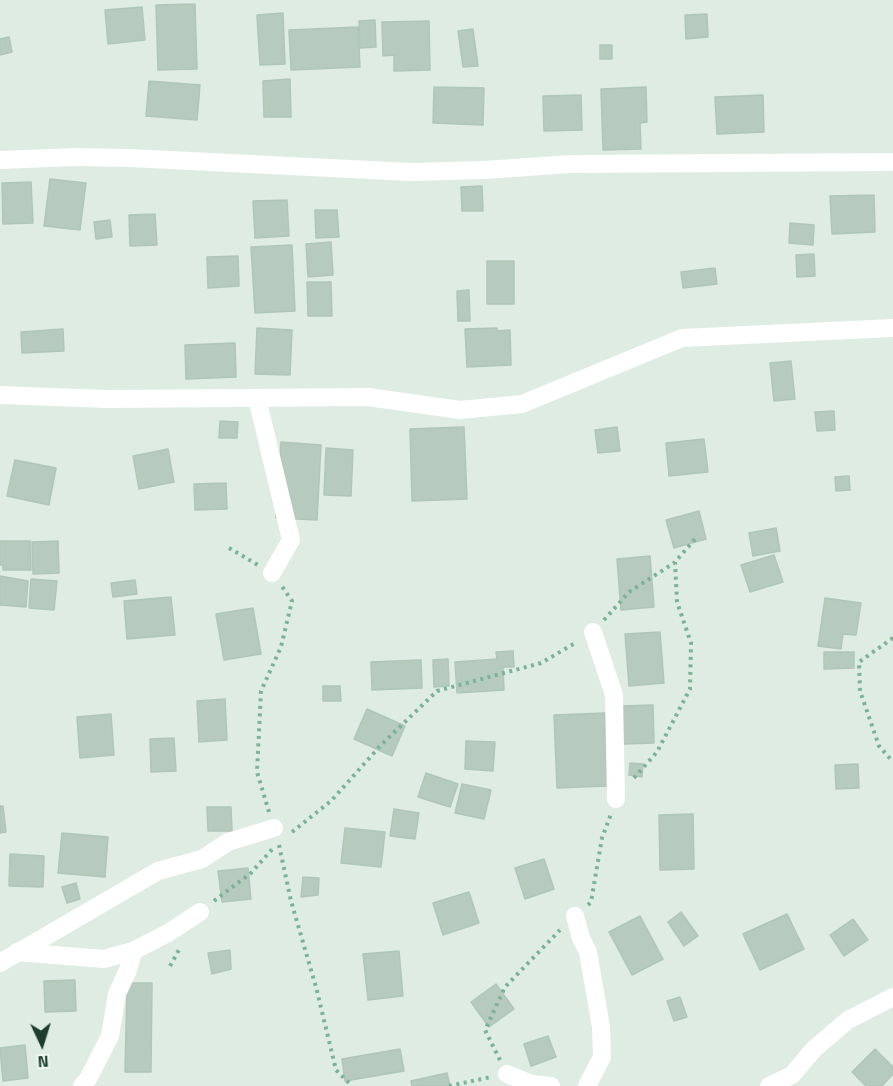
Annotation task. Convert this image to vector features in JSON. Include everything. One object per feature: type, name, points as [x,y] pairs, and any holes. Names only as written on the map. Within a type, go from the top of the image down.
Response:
[{"type":"street","points":[[0,160],[75,157],[130,158],[410,172],[570,164],[893,162]]},
{"type":"street","points":[[0,395],[107,399],[368,397],[460,410],[522,404],[682,338],[893,328]]},
{"type":"street","points":[[257,398],[291,540],[272,573]]},
{"type":"street","points":[[593,632],[614,695],[616,799]]},
{"type":"street","points":[[0,963],[158,871],[202,859],[228,842],[276,835]]},
{"type":"street","points":[[17,952],[104,959],[133,951],[168,933],[200,912]]},
{"type":"street","points":[[576,916],[580,939],[588,952],[601,1027],[603,1057],[587,1086]]},
{"type":"street","points":[[82,1086],[110,1036],[117,994],[133,951]]},
{"type":"street","points":[[769,1086],[792,1074],[814,1049],[848,1020],[893,997]]},
{"type":"street","points":[[507,1074],[532,1084],[550,1086]]},
{"type":"path","points":[[229,548],[272,573],[292,602],[281,647],[261,691],[257,772],[276,835],[336,1070],[352,1086]]},
{"type":"path","points":[[200,912],[251,873],[276,835],[331,801],[381,745],[437,691],[541,663],[593,632],[629,592],[675,562]]},
{"type":"path","points":[[893,638],[859,662],[860,691],[879,746],[893,762]]},
{"type":"path","points":[[170,966],[185,939]]},
{"type":"path","points":[[449,1086],[507,1074]]},
{"type":"building","points":[[195,4],[197,69],[158,70],[156,5]]},
{"type":"building","points":[[142,7],[145,40],[108,44],[105,10]]},
{"type":"building","points":[[283,13],[285,64],[260,65],[257,15]]},
{"type":"building","points":[[707,14],[708,37],[686,39],[685,15]]},
{"type":"building","points":[[375,20],[376,47],[360,48],[359,21]]},
{"type":"building","points":[[429,21],[430,70],[394,71],[394,55],[383,56],[382,22]]},
{"type":"building","points":[[358,27],[360,67],[291,70],[289,30]]},
{"type":"building","points":[[473,29],[478,66],[463,67],[458,31]]},
{"type":"building","points":[[9,37],[12,52],[0,55],[0,39]]},
{"type":"building","points":[[600,45],[612,45],[612,59],[600,59]]},
{"type":"building","points":[[290,79],[291,117],[264,117],[263,81]]},
{"type":"building","points":[[149,81],[200,85],[197,120],[146,116]]},
{"type":"building","points":[[434,87],[484,88],[483,125],[433,123]]},
{"type":"building","points":[[646,87],[647,122],[640,123],[641,149],[603,150],[601,89]]},
{"type":"building","points":[[581,95],[582,130],[544,131],[543,96]]},
{"type":"building","points":[[763,95],[764,132],[717,134],[715,97]]},
{"type":"building","points":[[50,179],[86,183],[80,230],[44,226]]},
{"type":"building","points":[[31,182],[33,223],[3,224],[2,183]]},
{"type":"building","points":[[482,186],[483,211],[462,211],[461,187]]},
{"type":"building","points":[[874,195],[875,232],[832,234],[830,196]]},
{"type":"building","points":[[287,200],[289,236],[255,238],[253,201]]},
{"type":"building","points":[[315,210],[337,210],[339,237],[316,238]]},
{"type":"building","points":[[155,214],[157,245],[130,246],[129,215]]},
{"type":"building","points":[[110,220],[112,237],[96,239],[94,222]]},
{"type":"building","points":[[790,223],[814,225],[813,245],[789,243]]},
{"type":"building","points":[[331,242],[333,275],[308,277],[306,244]]},
{"type":"building","points":[[292,245],[295,311],[255,313],[251,247]]},
{"type":"building","points":[[814,254],[815,276],[797,277],[796,255]]},
{"type":"building","points":[[238,256],[239,286],[208,288],[207,257]]},
{"type":"building","points":[[487,261],[514,261],[514,304],[487,304]]},
{"type":"building","points":[[715,268],[717,284],[683,288],[681,272]]},
{"type":"building","points":[[307,282],[331,282],[332,316],[308,316]]},
{"type":"building","points":[[469,290],[470,321],[458,321],[457,291]]},
{"type":"building","points":[[257,328],[292,330],[290,375],[255,374]]},
{"type":"building","points":[[497,328],[497,331],[510,330],[511,365],[467,367],[465,329]]},
{"type":"building","points":[[63,329],[64,351],[22,353],[21,332]]},
{"type":"building","points":[[235,343],[236,377],[186,379],[185,345]]},
{"type":"building","points":[[791,361],[795,399],[774,401],[770,363]]},
{"type":"building","points":[[834,411],[835,430],[817,431],[815,412]]},
{"type":"building","points":[[220,421],[238,422],[237,438],[219,438]]},
{"type":"building","points":[[464,427],[467,499],[412,501],[410,429]]},
{"type":"building","points":[[617,427],[620,451],[598,453],[595,430]]},
{"type":"building","points":[[704,439],[708,472],[669,476],[666,443]]},
{"type":"building","points":[[281,442],[321,445],[317,520],[276,518]]},
{"type":"building","points":[[326,448],[353,450],[351,496],[324,495]]},
{"type":"building","points":[[168,449],[174,482],[139,489],[133,456]]},
{"type":"building","points":[[15,460],[56,468],[49,505],[7,496]]},
{"type":"building","points":[[849,476],[850,490],[836,491],[835,477]]},
{"type":"building","points":[[226,483],[227,509],[195,510],[194,484]]},
{"type":"building","points":[[699,511],[706,539],[674,548],[666,520]]},
{"type":"building","points":[[776,528],[780,551],[753,556],[749,533]]},
{"type":"building","points":[[0,541],[30,541],[31,570],[3,570],[3,565],[0,565]]},
{"type":"building","points":[[58,541],[59,573],[33,574],[32,542]]},
{"type":"building","points":[[774,555],[783,582],[750,592],[741,565]]},
{"type":"building","points":[[650,556],[654,607],[621,610],[617,559]]},
{"type":"building","points":[[0,576],[28,581],[26,607],[0,605]]},
{"type":"building","points":[[31,579],[57,581],[54,610],[29,608]]},
{"type":"building","points":[[135,580],[137,594],[113,597],[111,583]]},
{"type":"building","points":[[171,597],[175,635],[127,639],[124,601]]},
{"type":"building","points":[[825,598],[861,603],[856,635],[843,634],[841,649],[818,646]]},
{"type":"building","points":[[253,608],[261,654],[224,660],[216,614]]},
{"type":"building","points":[[660,632],[664,683],[629,686],[625,634]]},
{"type":"building","points":[[513,651],[514,667],[503,667],[504,690],[457,693],[455,662],[497,659],[496,652]]},
{"type":"building","points":[[824,652],[854,652],[854,668],[824,669]]},
{"type":"building","points":[[448,659],[449,686],[434,687],[433,660]]},
{"type":"building","points":[[421,660],[422,688],[372,690],[371,662]]},
{"type":"building","points":[[323,686],[340,686],[341,701],[323,701]]},
{"type":"building","points":[[225,699],[227,740],[199,742],[197,701]]},
{"type":"building","points":[[653,705],[654,743],[623,744],[622,706]]},
{"type":"building","points":[[367,709],[405,726],[392,756],[354,739]]},
{"type":"building","points":[[605,713],[607,786],[557,788],[554,715]]},
{"type":"building","points":[[111,714],[114,755],[80,758],[77,717]]},
{"type":"building","points":[[174,738],[176,771],[151,772],[150,739]]},
{"type":"building","points":[[466,741],[495,742],[493,771],[465,769]]},
{"type":"building","points":[[630,763],[643,764],[642,777],[629,775]]},
{"type":"building","points":[[858,764],[859,788],[836,789],[835,765]]},
{"type":"building","points":[[426,773],[458,784],[450,807],[418,797]]},
{"type":"building","points":[[462,784],[491,790],[484,819],[455,813]]},
{"type":"building","points":[[0,806],[3,806],[6,832],[0,833]]},
{"type":"building","points":[[207,807],[231,807],[232,831],[208,831]]},
{"type":"building","points":[[394,809],[419,813],[415,839],[390,836]]},
{"type":"building","points":[[693,814],[694,869],[660,870],[659,815]]},
{"type":"building","points":[[345,828],[385,832],[381,867],[341,863]]},
{"type":"building","points":[[62,833],[108,837],[105,877],[58,873]]},
{"type":"building","points":[[10,854],[44,856],[43,887],[9,886]]},
{"type":"building","points":[[544,859],[554,889],[525,899],[515,868]]},
{"type":"building","points":[[248,868],[251,899],[222,902],[218,871]]},
{"type":"building","points":[[303,877],[319,878],[318,895],[301,897]]},
{"type":"building","points":[[76,883],[80,899],[67,903],[62,887]]},
{"type":"building","points":[[469,892],[479,923],[443,935],[433,903]]},
{"type":"building","points":[[681,912],[698,936],[684,946],[668,922]]},
{"type":"building","points":[[787,914],[804,949],[760,970],[743,934]]},
{"type":"building","points":[[640,916],[663,959],[632,975],[609,932]]},
{"type":"building","points":[[853,919],[868,940],[844,956],[830,935]]},
{"type":"building","points":[[230,950],[231,969],[212,974],[208,953]]},
{"type":"building","points":[[399,951],[403,996],[368,1000],[363,954]]},
{"type":"building","points":[[75,980],[76,1011],[45,1012],[44,981]]},
{"type":"building","points":[[127,983],[152,983],[151,1072],[125,1072]]},
{"type":"building","points":[[496,984],[514,1009],[489,1027],[471,1002]]},
{"type":"building","points":[[680,997],[687,1017],[674,1021],[667,1001]]},
{"type":"building","points":[[548,1036],[556,1057],[531,1066],[524,1044]]},
{"type":"building","points":[[25,1045],[28,1078],[3,1081],[0,1048]]},
{"type":"building","points":[[400,1049],[404,1071],[345,1081],[342,1059]]},
{"type":"building","points":[[875,1049],[893,1067],[893,1074],[882,1086],[866,1086],[852,1072]]},
{"type":"building","points":[[447,1073],[450,1086],[412,1086],[411,1081]]}]
